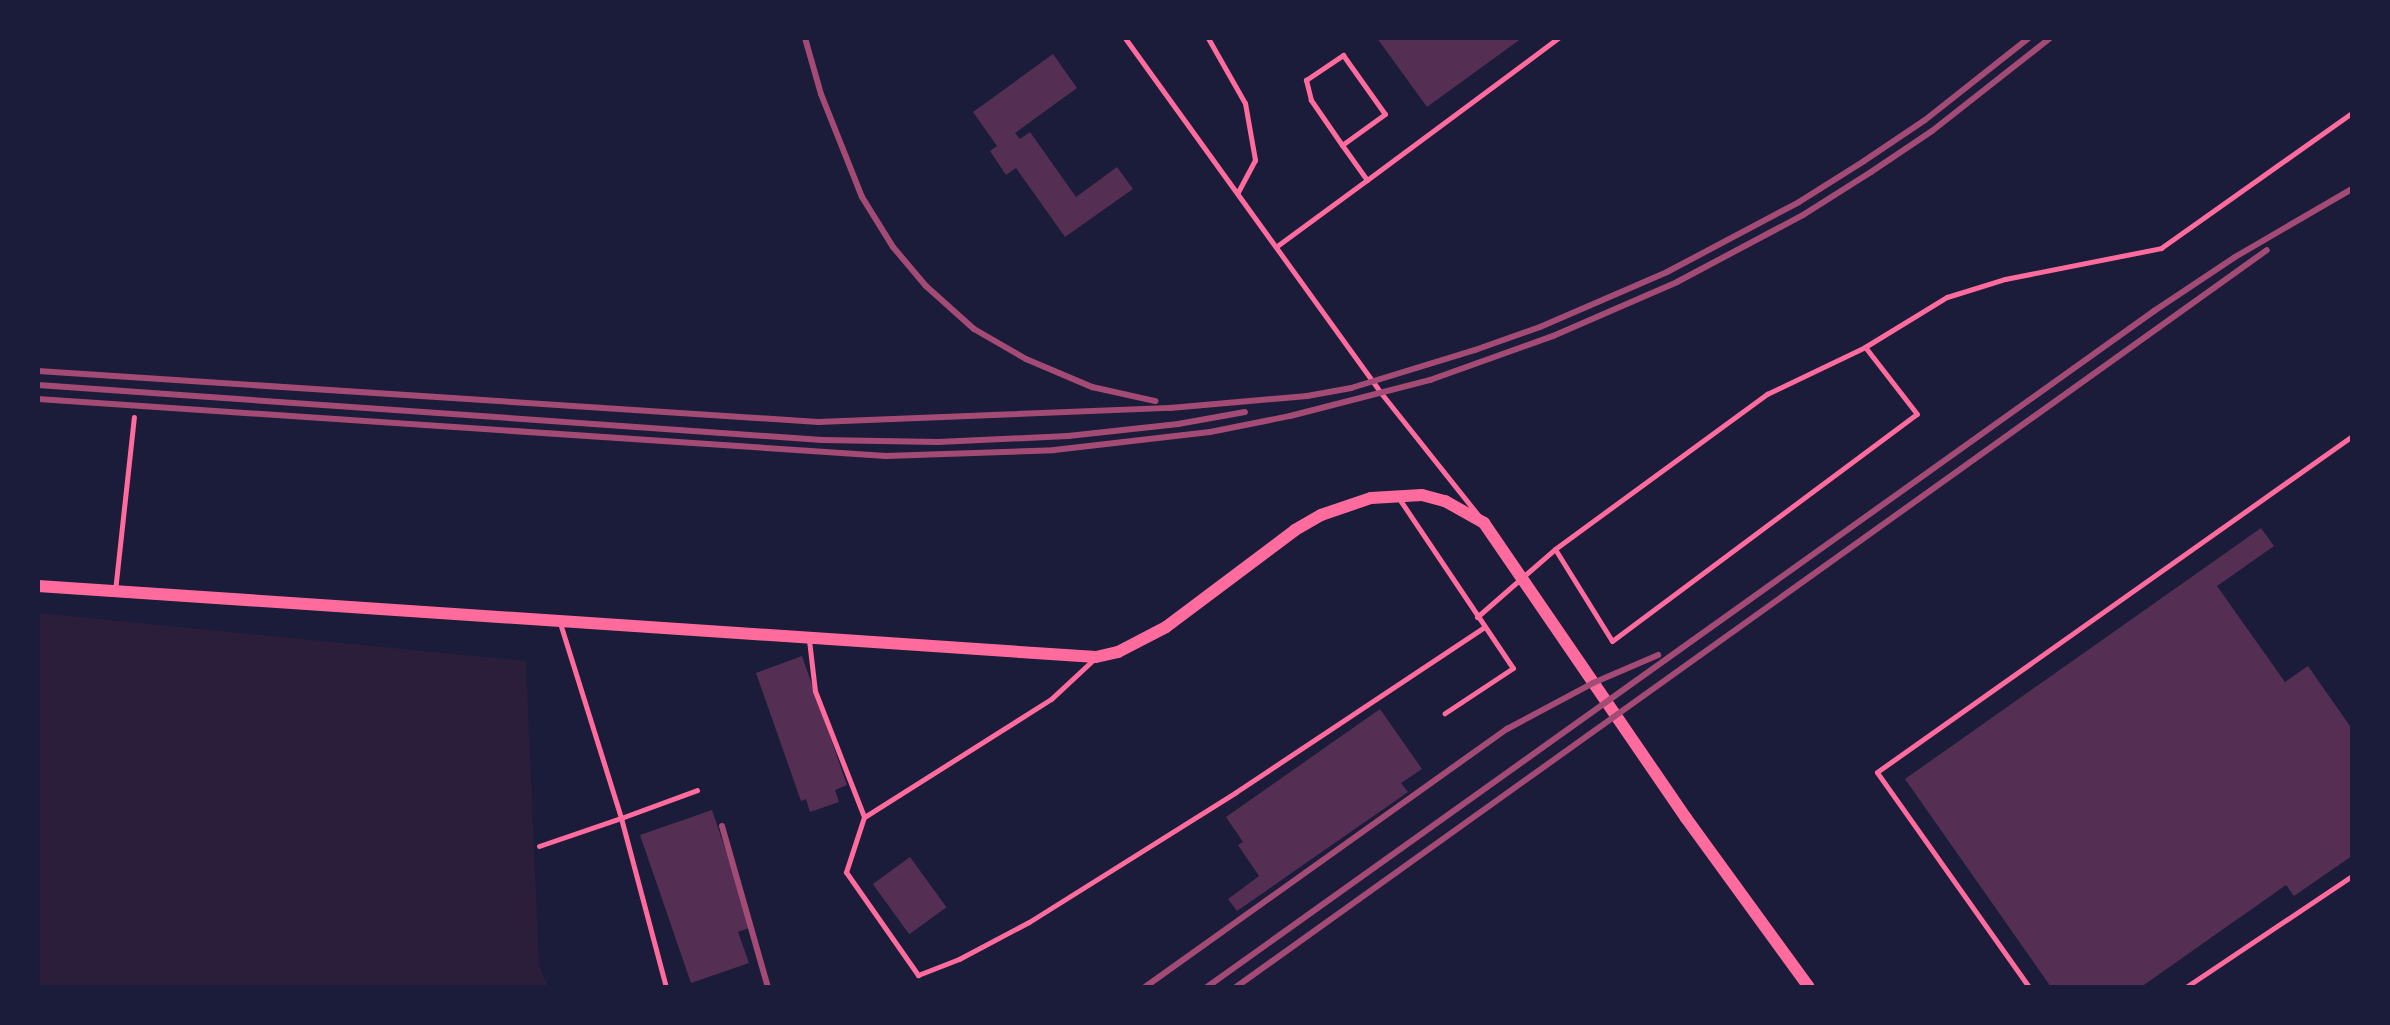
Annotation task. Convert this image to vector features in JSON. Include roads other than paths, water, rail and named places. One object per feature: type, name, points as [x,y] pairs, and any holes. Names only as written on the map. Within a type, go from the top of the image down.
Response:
[{"type":"street","points":[[38,586],[1096,657],[1118,652],[1166,627],[1295,530],[1321,515],[1347,504],[1397,495],[1422,495],[1445,501],[1484,523],[1525,577],[1686,818],[1809,987]]},
{"type":"lane","points":[[1125,38],[1381,393],[1484,523]]},
{"type":"lane","points":[[1208,38],[1245,103],[1255,160],[1238,192]]},
{"type":"lane","points":[[1277,246],[1558,38]]},
{"type":"lane","points":[[1342,145],[1385,114],[1343,55],[1306,80],[1311,100],[1342,145],[1367,180]]},
{"type":"lane","points":[[1477,617],[1555,549],[1767,394],[1865,347],[1947,297],[2005,279],[2161,248],[2352,113]]},
{"type":"lane","points":[[1555,549],[1612,641],[1917,414],[1865,347]]},
{"type":"lane","points":[[115,592],[134,417]]},
{"type":"lane","points":[[2029,987],[1877,772],[2352,436]]},
{"type":"lane","points":[[1397,495],[1513,668],[1445,713]]},
{"type":"lane","points":[[560,622],[621,818],[666,987]]},
{"type":"lane","points":[[809,640],[815,691],[864,817],[846,872],[918,975],[959,959],[1029,922],[1236,792],[1484,627]]},
{"type":"lane","points":[[864,817],[1051,699],[1096,657]]},
{"type":"lane","points":[[539,846],[697,790]]},
{"type":"lane","points":[[2186,987],[2352,876]]},
{"type":"railway","points":[[805,38],[821,94],[862,197],[893,247],[926,286],[974,329],[1026,359],[1092,387],[1155,401]]},
{"type":"railway","points":[[38,371],[818,422],[1170,408],[1307,396],[1351,388],[1475,350],[1540,327],[1667,272],[1799,202],[1864,161],[1925,120],[2029,38]]},
{"type":"railway","points":[[38,399],[886,456],[1054,450],[1210,432],[1290,416],[1430,380],[1553,336],[1677,282],[1803,215],[1871,172],[1932,131],[2050,38]]},
{"type":"railway","points":[[1207,987],[2154,311],[2235,257],[2352,189]]},
{"type":"railway","points":[[1236,987],[2267,250]]},
{"type":"railway","points":[[38,385],[822,440],[938,442],[1068,436],[1178,424],[1245,412]]},
{"type":"railway","points":[[1145,987],[1507,729],[1593,683],[1658,655]]},
{"type":"railway","points":[[722,826],[768,987]]}]
